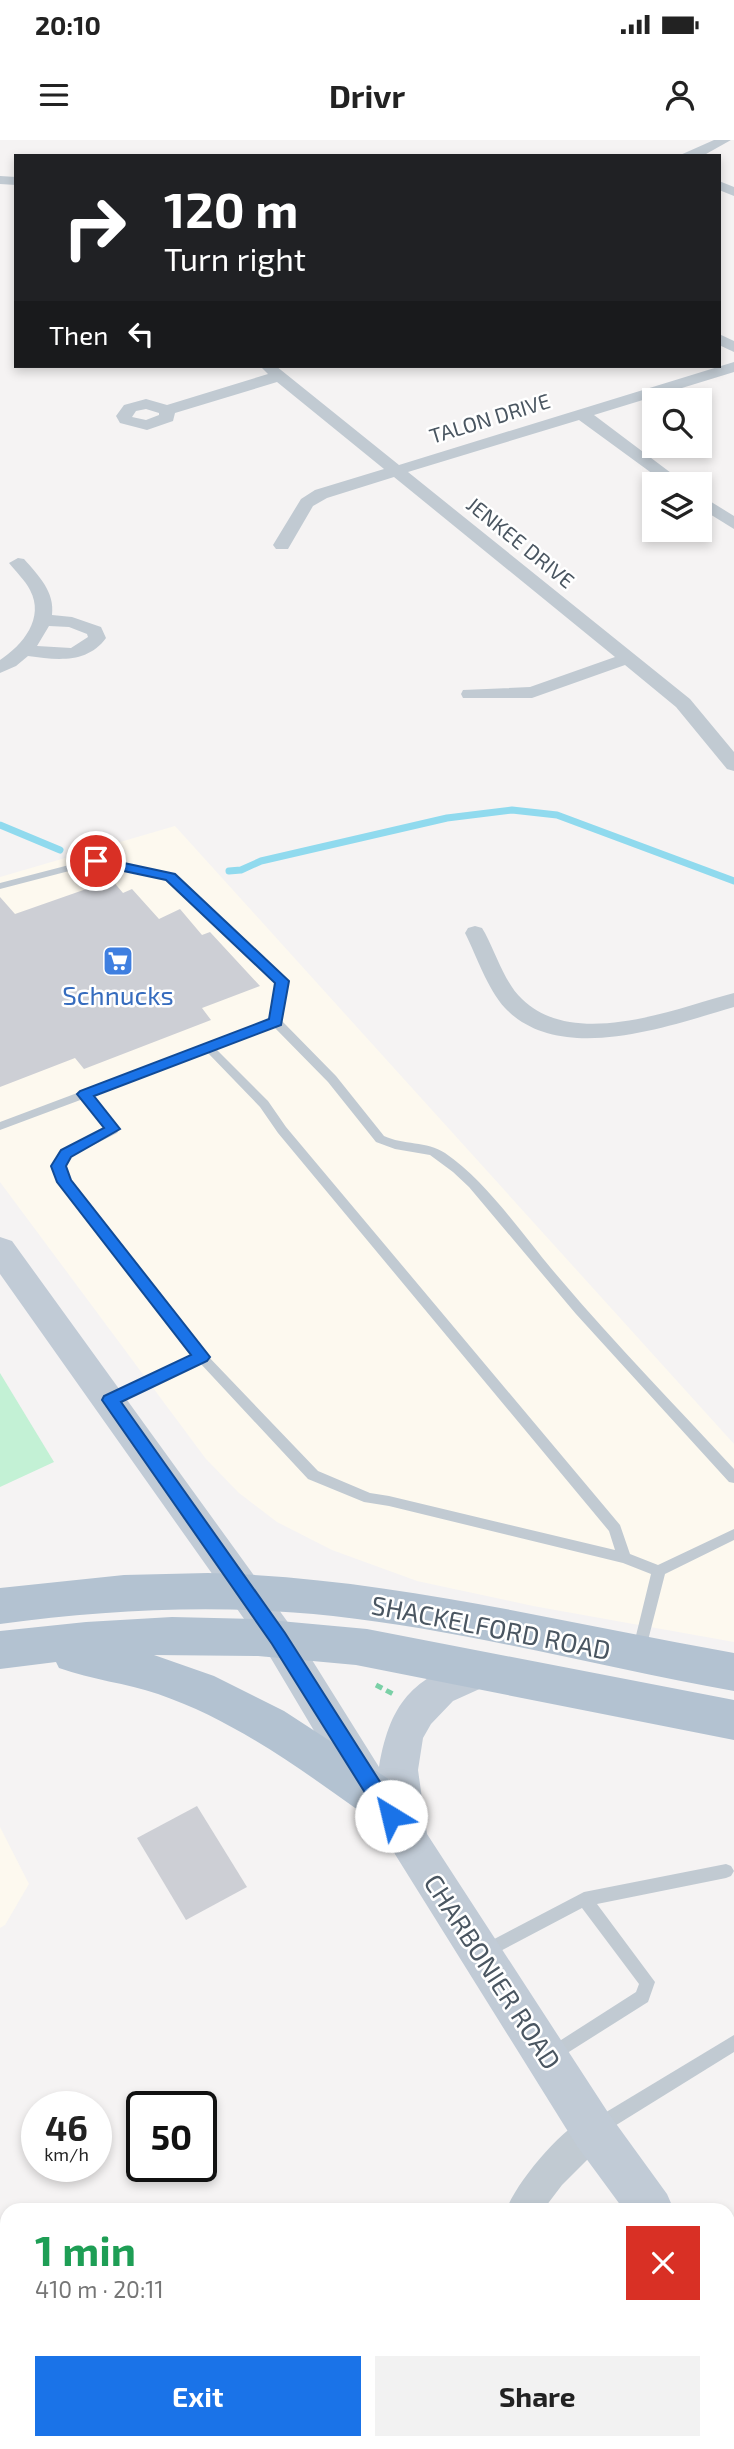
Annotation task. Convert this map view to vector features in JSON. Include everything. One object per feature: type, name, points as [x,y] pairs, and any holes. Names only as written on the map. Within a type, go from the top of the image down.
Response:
[{"type":"main road","name":"CHARBONIER ROAD","points":[[0,1249],[279,1639],[374,1795],[407,1838],[593,2130],[645,2203]]},
{"type":"main road","name":"SHACKELFORD ROAD","points":[[0,1606],[42,1600],[161,1592],[246,1592],[334,1598],[455,1618],[638,1656],[734,1672]]},
{"type":"main road","name":"SHACKELFORD ROAD","points":[[14,1648],[179,1634],[346,1645],[481,1670],[649,1707],[734,1720]]},
{"type":"main road","points":[[14,1648],[120,1662],[168,1676],[205,1691],[299,1741],[374,1795]]},
{"type":"main road","points":[[407,1838],[398,1770],[404,1735],[416,1712],[439,1689],[481,1670]]},
{"type":"street","points":[[691,154],[724,140]]},
{"type":"street","name":"TALON DRIVE","points":[[282,545],[307,503],[321,494],[734,368]]},
{"type":"street","points":[[167,410],[273,371]]},
{"type":"street","name":"JENKEE DRIVE","points":[[273,371],[683,703],[715,738],[734,765]]},
{"type":"street","points":[[583,415],[661,472]]},
{"type":"street","points":[[712,508],[734,524]]},
{"type":"street","points":[[0,668],[24,650],[43,620],[45,609],[40,589],[19,563]]},
{"type":"street","points":[[24,650],[63,654],[80,652],[97,638],[95,631],[86,626],[43,620]]},
{"type":"street","points":[[470,694],[533,692],[628,658]]},
{"type":"street","points":[[475,933],[513,1004],[537,1020],[565,1030],[632,1028],[734,1000]]},
{"type":"street","points":[[528,2203],[550,2173],[593,2130]]},
{"type":"lane","points":[[0,887],[96,861],[170,877],[282,981],[276,1022]]},
{"type":"lane","points":[[0,1126],[276,1022]]},
{"type":"lane","points":[[276,1022],[331,1079],[380,1139],[388,1144],[422,1149],[440,1156],[474,1187],[559,1286],[734,1478]]},
{"type":"lane","points":[[208,1047],[264,1104],[282,1130],[615,1529],[624,1558]]},
{"type":"lane","points":[[85,1094],[113,1129],[66,1154],[58,1166],[64,1182],[202,1357],[313,1475],[369,1498],[624,1558],[659,1570],[734,1534]]},
{"type":"lane","points":[[110,1400],[202,1357]]},
{"type":"lane","points":[[638,1656],[659,1570]]},
{"type":"lane","points":[[480,1954],[584,1899],[726,1871]]},
{"type":"lane","points":[[547,2058],[642,1997],[647,1982],[584,1899]]},
{"type":"lane","points":[[593,2130],[734,2043]]},
{"type":"shaded area","points":[[175,826],[734,1444],[734,1642],[533,1606],[417,1581],[332,1550],[277,1522],[239,1493],[206,1459],[0,1182],[0,877]]},
{"type":"shaded area","points":[[0,1827],[29,1884],[5,1925],[0,1928]]},
{"type":"green space","points":[[0,1373],[54,1462],[0,1487]]},
{"type":"building","name":"Schnucks","points":[[112,880],[123,893],[132,889],[159,919],[180,909],[202,935],[210,932],[260,986],[202,1008],[211,1020],[84,1069],[75,1058],[0,1087],[0,897],[15,914]]},
{"type":"building","points":[[197,1806],[247,1887],[186,1920],[137,1838]]},
{"type":"waterway","points":[[229,871],[241,870],[261,861],[447,818],[512,810],[557,815],[734,881]]},
{"type":"waterway","points":[[0,825],[60,850]]},
{"type":"place","name":"Schnucks","points":[[118,961]]},
{"type":"route","points":[[96,861],[170,877],[282,981],[276,1022],[85,1094],[113,1129],[66,1154],[58,1166],[64,1182],[202,1357],[110,1400],[279,1639],[374,1795],[391,1816]]}]
